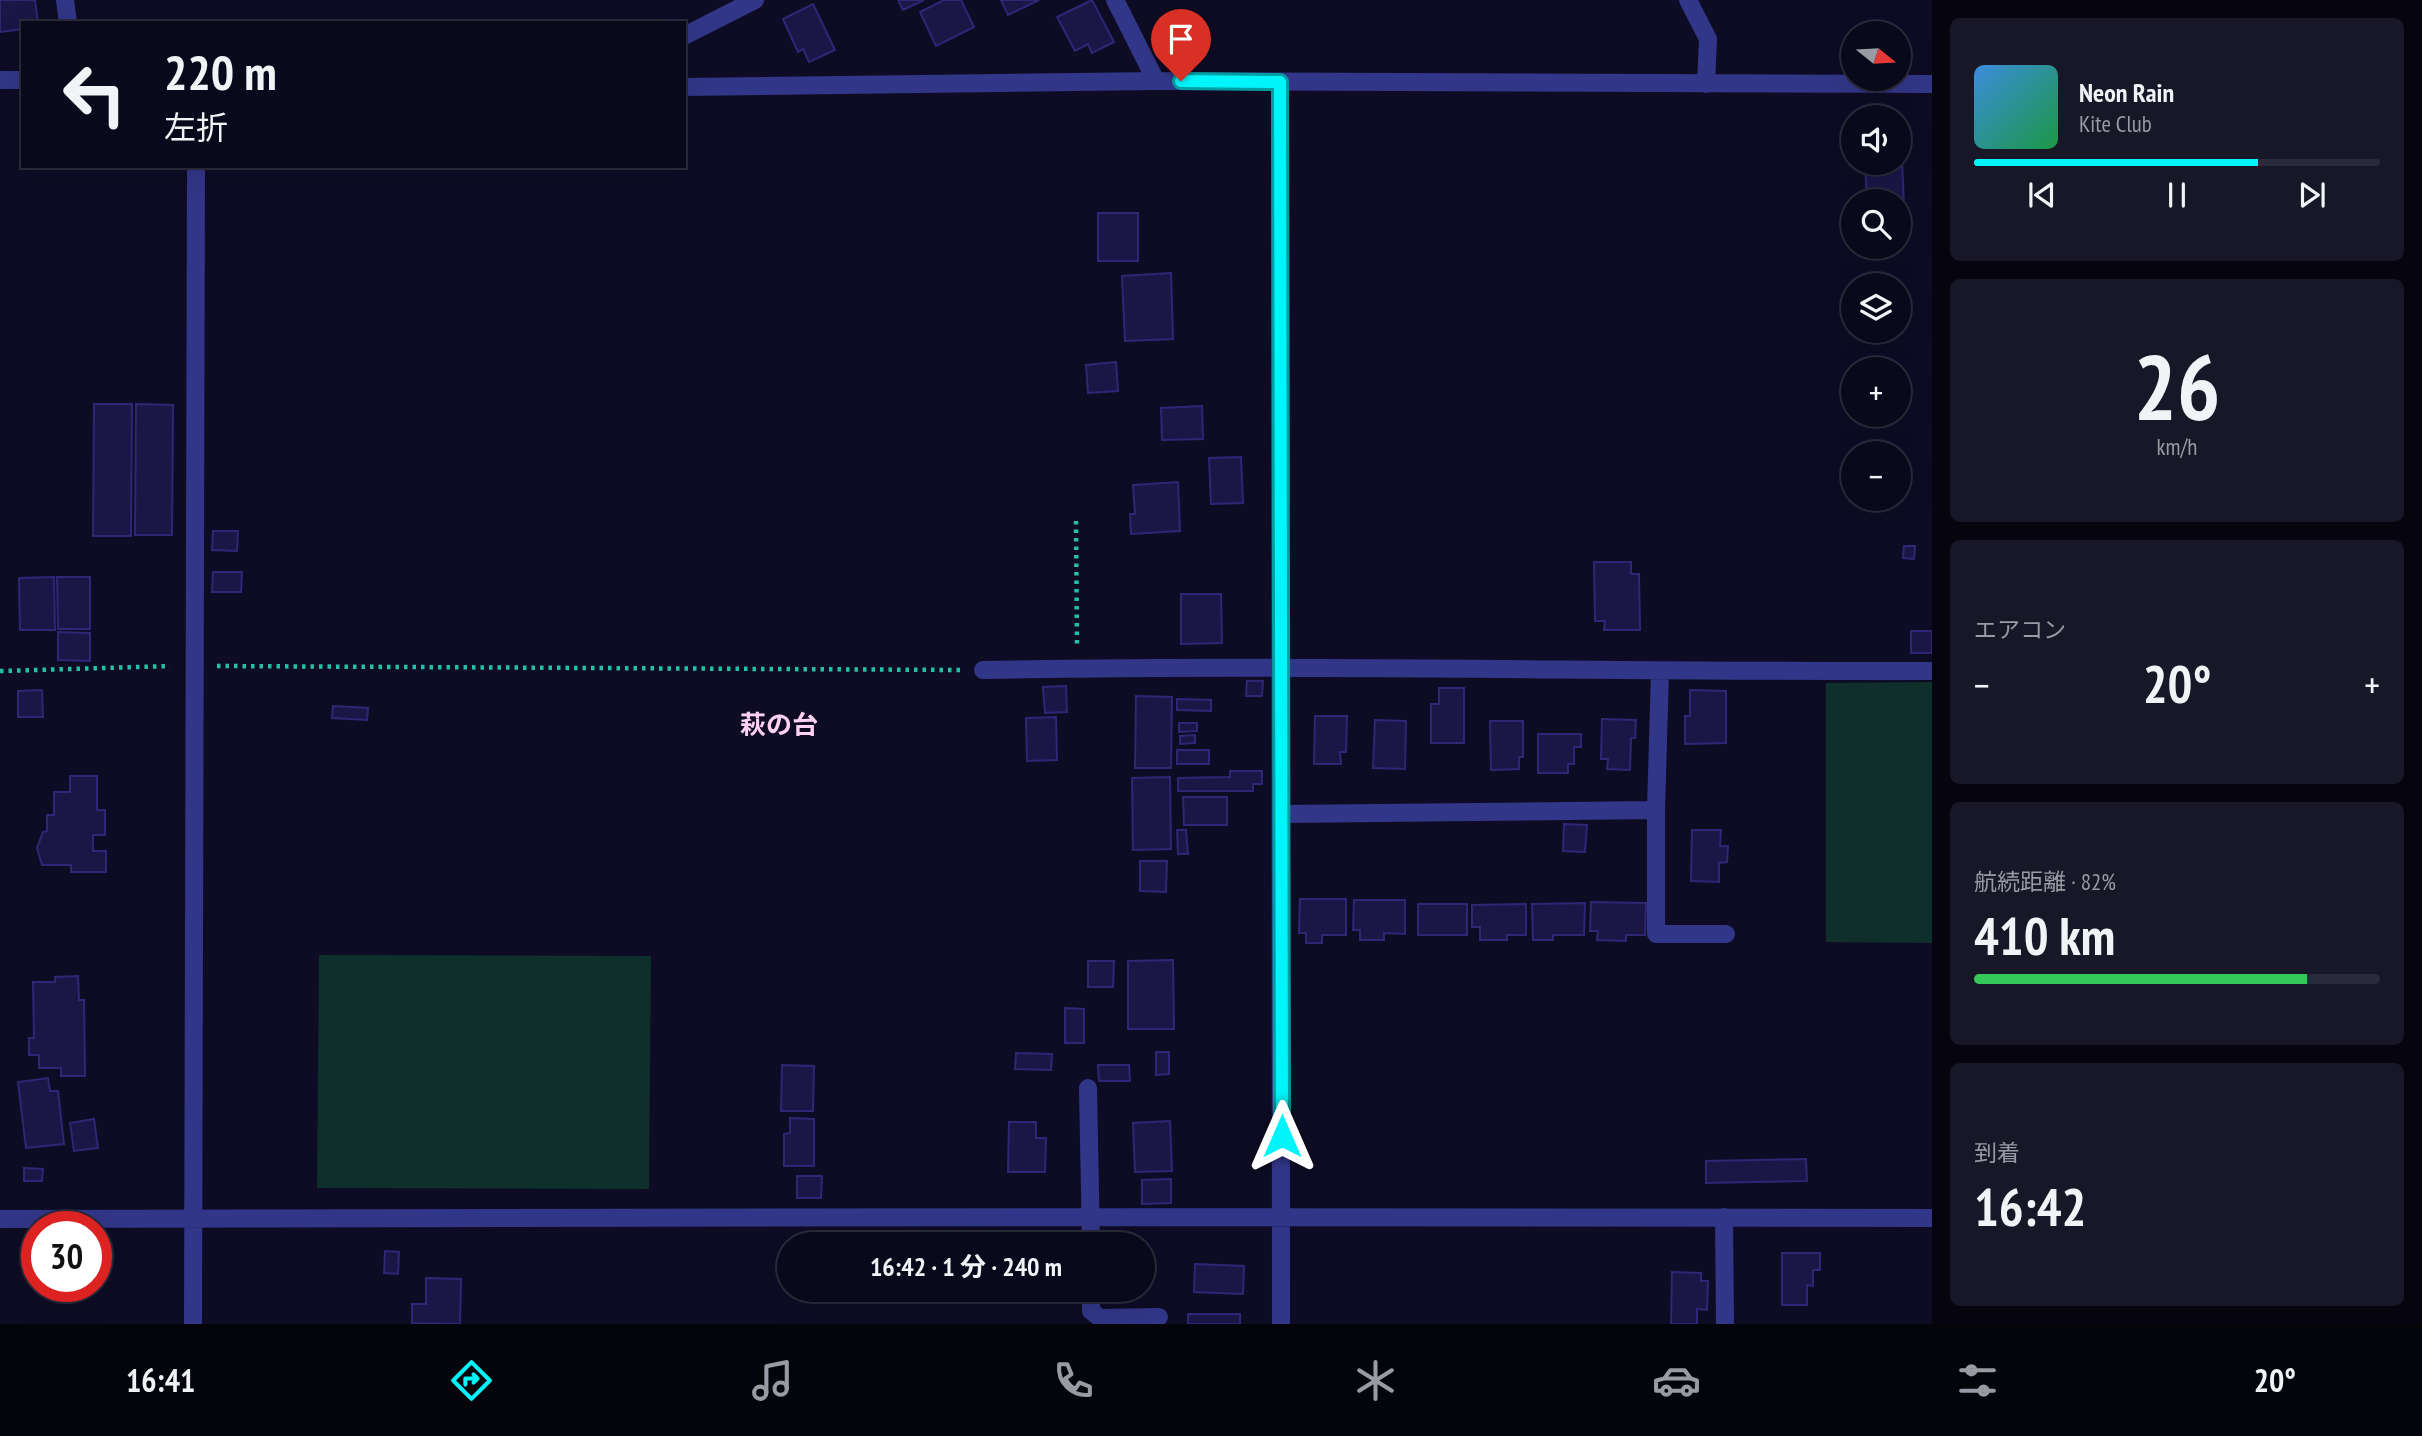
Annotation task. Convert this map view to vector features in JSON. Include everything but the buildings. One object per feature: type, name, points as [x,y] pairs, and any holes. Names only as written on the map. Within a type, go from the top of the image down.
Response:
[{"type":"street","points":[[65,0],[68,21]]},
{"type":"street","points":[[686,35],[755,0]]},
{"type":"street","points":[[1115,0],[1156,81]]},
{"type":"street","points":[[1688,0],[1708,39],[1706,83]]},
{"type":"street","points":[[0,80],[21,80]]},
{"type":"street","points":[[686,87],[1156,81],[1932,84]]},
{"type":"street","points":[[1280,82],[1281,1324]]},
{"type":"street","points":[[193,1324],[196,168]]},
{"type":"street","points":[[983,670],[1282,666],[1932,671]]},
{"type":"street","points":[[1660,671],[1656,934],[1726,933]]},
{"type":"street","points":[[1282,814],[1656,810]]},
{"type":"street","points":[[1088,1088],[1091,1232]]},
{"type":"street","points":[[1724,1217],[1725,1324]]},
{"type":"street","points":[[0,1219],[1932,1219]]},
{"type":"street","points":[[1091,1302],[1091,1311],[1100,1318],[1159,1317]]},
{"type":"path","points":[[1076,521],[1077,668]]},
{"type":"path","points":[[0,671],[195,666],[983,670]]},
{"type":"green space","points":[[1932,682],[1932,943],[1826,942],[1826,683]]},
{"type":"green space","points":[[319,955],[651,956],[649,1189],[317,1188]]},
{"type":"district","name":"萩の台","points":[[779,725]]},
{"type":"route","points":[[1181,81],[1280,82],[1282,1136]]}]
